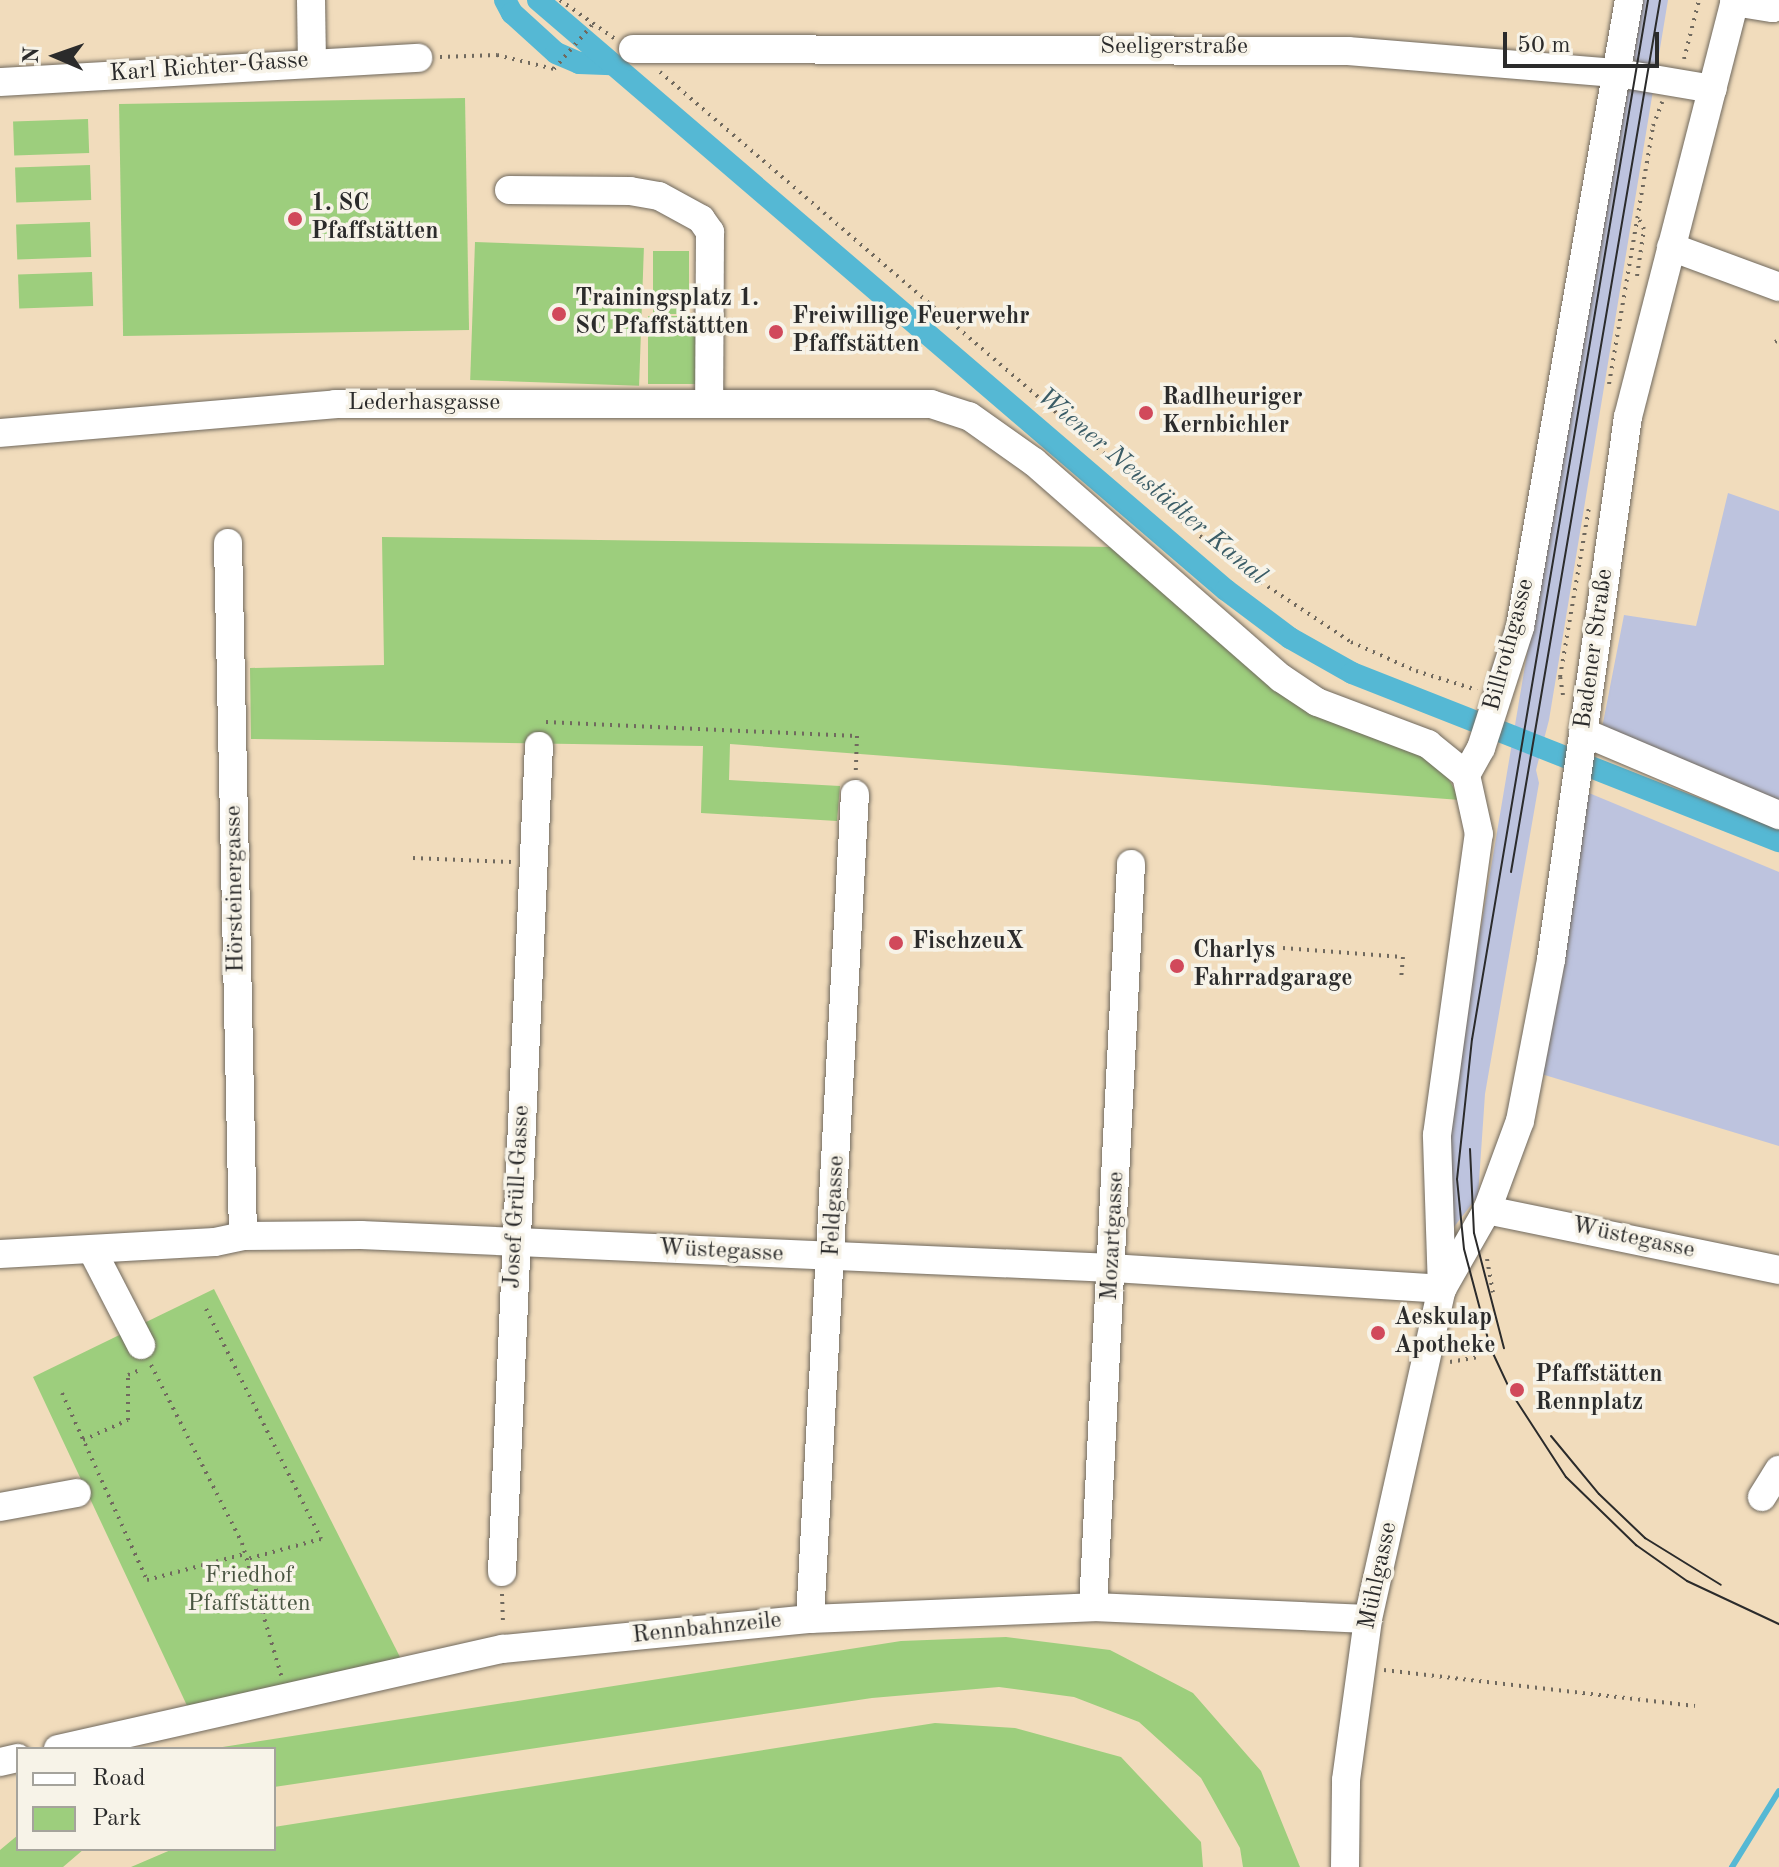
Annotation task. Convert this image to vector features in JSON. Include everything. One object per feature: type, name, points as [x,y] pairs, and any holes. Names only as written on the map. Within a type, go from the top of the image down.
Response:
[{"type":"street","points":[[311,0],[312,61]]},
{"type":"street","name":"Billrothgasse","points":[[1466,775],[1481,748],[1520,627],[1629,0]]},
{"type":"street","points":[[1735,1],[1773,8],[1775,0]]},
{"type":"street","name":"Badener Straße","points":[[1442,1289],[1487,1210],[1520,1121],[1551,960],[1628,417],[1735,1]]},
{"type":"street","name":"Seeligerstraße","points":[[633,49],[1319,50],[1618,73],[1713,89]]},
{"type":"street","name":"Karl Richter-Gasse","points":[[0,82],[312,61],[418,58]]},
{"type":"street","points":[[509,190],[630,191],[659,196],[701,219],[710,232],[709,404]]},
{"type":"street","points":[[1671,247],[1779,287]]},
{"type":"street","name":"Lederhasgasse","points":[[0,433],[335,404],[931,404],[969,416],[1034,462],[1281,678],[1317,702],[1428,744],[1466,775]]},
{"type":"street","name":"Hörsteinergasse","points":[[228,543],[243,1236]]},
{"type":"street","points":[[1583,736],[1779,815]]},
{"type":"street","name":"Josef Grüll-Gasse","points":[[502,1572],[539,746]]},
{"type":"street","points":[[1442,1289],[1437,1135],[1479,834],[1466,775]]},
{"type":"street","name":"Feldgasse","points":[[810,1619],[833,1257],[855,794]]},
{"type":"street","name":"Mozartgasse","points":[[1093,1607],[1131,864]]},
{"type":"street","name":"Wüstegasse","points":[[1487,1210],[1779,1270]]},
{"type":"street","name":"Wüstegasse","points":[[0,1254],[92,1250],[243,1236],[515,1242],[1112,1268],[1442,1289]]},
{"type":"street","points":[[92,1250],[146,1355]]},
{"type":"street","name":"Mühlgasse","points":[[1345,1867],[1346,1780],[1368,1619],[1442,1289]]},
{"type":"street","points":[[1762,1497],[1779,1470]]},
{"type":"street","points":[[0,1507],[77,1493]]},
{"type":"street","name":"Rennbahnzeile","points":[[67,1747],[503,1649],[810,1619],[1093,1607],[1368,1619]]},
{"type":"path","points":[[560,0],[592,25],[633,49],[1239,568],[1351,642],[1496,703]]},
{"type":"path","points":[[1673,83],[1699,0]]},
{"type":"path","points":[[418,58],[497,55],[545,69],[560,62],[592,25]]},
{"type":"path","points":[[539,746],[540,722],[857,736],[855,794]]},
{"type":"path","points":[[413,858],[533,863]]},
{"type":"path","points":[[1283,948],[1403,957],[1401,980]]},
{"type":"path","points":[[62,1393],[147,1580],[321,1539],[206,1309]]},
{"type":"path","points":[[83,1440],[128,1420],[128,1375],[146,1355],[246,1556],[281,1675]]},
{"type":"path","points":[[502,1572],[503,1649]]},
{"type":"path","points":[[1362,1667],[1695,1706]]},
{"type":"shaded area","points":[[1637,0],[1668,0],[1549,720],[1536,770],[1539,783],[1485,1094],[1478,1196],[1450,1232],[1449,1137],[1459,1058]]},
{"type":"shaded area","points":[[1728,493],[1779,511],[1779,803],[1602,728],[1624,615],[1696,626]]},
{"type":"shaded area","points":[[1589,793],[1779,872],[1779,1146],[1518,1067]]},
{"type":"green space","name":"1. SC Pfaffstätten","points":[[465,98],[469,330],[123,336],[119,104]]},
{"type":"green space","points":[[88,119],[89,153],[14,156],[13,122]]},
{"type":"green space","points":[[90,165],[91,200],[16,203],[15,168]]},
{"type":"green space","points":[[90,222],[91,257],[17,260],[16,225]]},
{"type":"green space","name":"Trainingsplatz 1. SC Pfaffstättten","points":[[475,242],[644,248],[639,386],[470,380]]},
{"type":"green space","points":[[653,251],[689,251],[689,314],[653,314]]},
{"type":"green space","points":[[92,272],[93,306],[19,309],[18,275]]},
{"type":"green space","points":[[648,316],[697,316],[697,384],[648,384]]},
{"type":"green space","points":[[382,537],[1116,547],[1298,702],[1394,739],[1443,768],[1460,800],[730,744],[729,780],[840,786],[837,821],[701,813],[703,746],[251,739],[250,668],[384,665]]},
{"type":"green space","name":"Friedhof Pfaffstätten","points":[[214,1289],[404,1665],[190,1712],[33,1377]]},
{"type":"green space","points":[[1006,1637],[1110,1650],[1193,1693],[1261,1771],[1300,1867],[1243,1867],[1240,1848],[1201,1778],[1139,1722],[1074,1697],[999,1687],[872,1698],[276,1787],[276,1747],[223,1747],[901,1641]]},
{"type":"green space","points":[[935,1723],[1015,1728],[1121,1757],[1201,1842],[1203,1867],[131,1867],[168,1851],[276,1851],[276,1827]]},
{"type":"green space","points":[[16,1837],[16,1851],[82,1851],[63,1867],[0,1867],[0,1850]]},
{"type":"waterway","points":[[505,0],[512,13],[556,53],[579,63],[612,64]]},
{"type":"waterway","name":"Wiener Neustädter Kanal","points":[[538,0],[1226,590],[1290,638],[1352,673],[1779,841]]},
{"type":"waterway","points":[[1732,1867],[1779,1791]]},
{"type":"tram line","points":[[1648,0],[1472,1039],[1457,1179],[1464,1249],[1490,1347],[1512,1394],[1566,1477],[1636,1545],[1687,1581],[1779,1624]]},
{"type":"tram line","points":[[1511,872],[1660,0]]},
{"type":"tram line","points":[[1470,1149],[1474,1233],[1504,1348]]},
{"type":"tram line","points":[[1551,1436],[1599,1494],[1645,1538],[1721,1585]]},
{"type":"place","name":"1. SC Pfaffstätten","points":[[295,219]]},
{"type":"place","name":"Trainingsplatz 1. SC Pfaffstättten","points":[[559,314]]},
{"type":"place","name":"Freiwillige Feuerwehr Pfaffstätten","points":[[776,332]]},
{"type":"place","name":"Radlheuriger Kernbichler","points":[[1146,413]]},
{"type":"place","name":"FischzeuX","points":[[896,943]]},
{"type":"place","name":"Charlys Fahrradgarage","points":[[1177,966]]},
{"type":"place","name":"Aeskulap Apotheke","points":[[1378,1333]]},
{"type":"place","name":"Pfaffstätten Rennplatz","points":[[1517,1390]]}]
